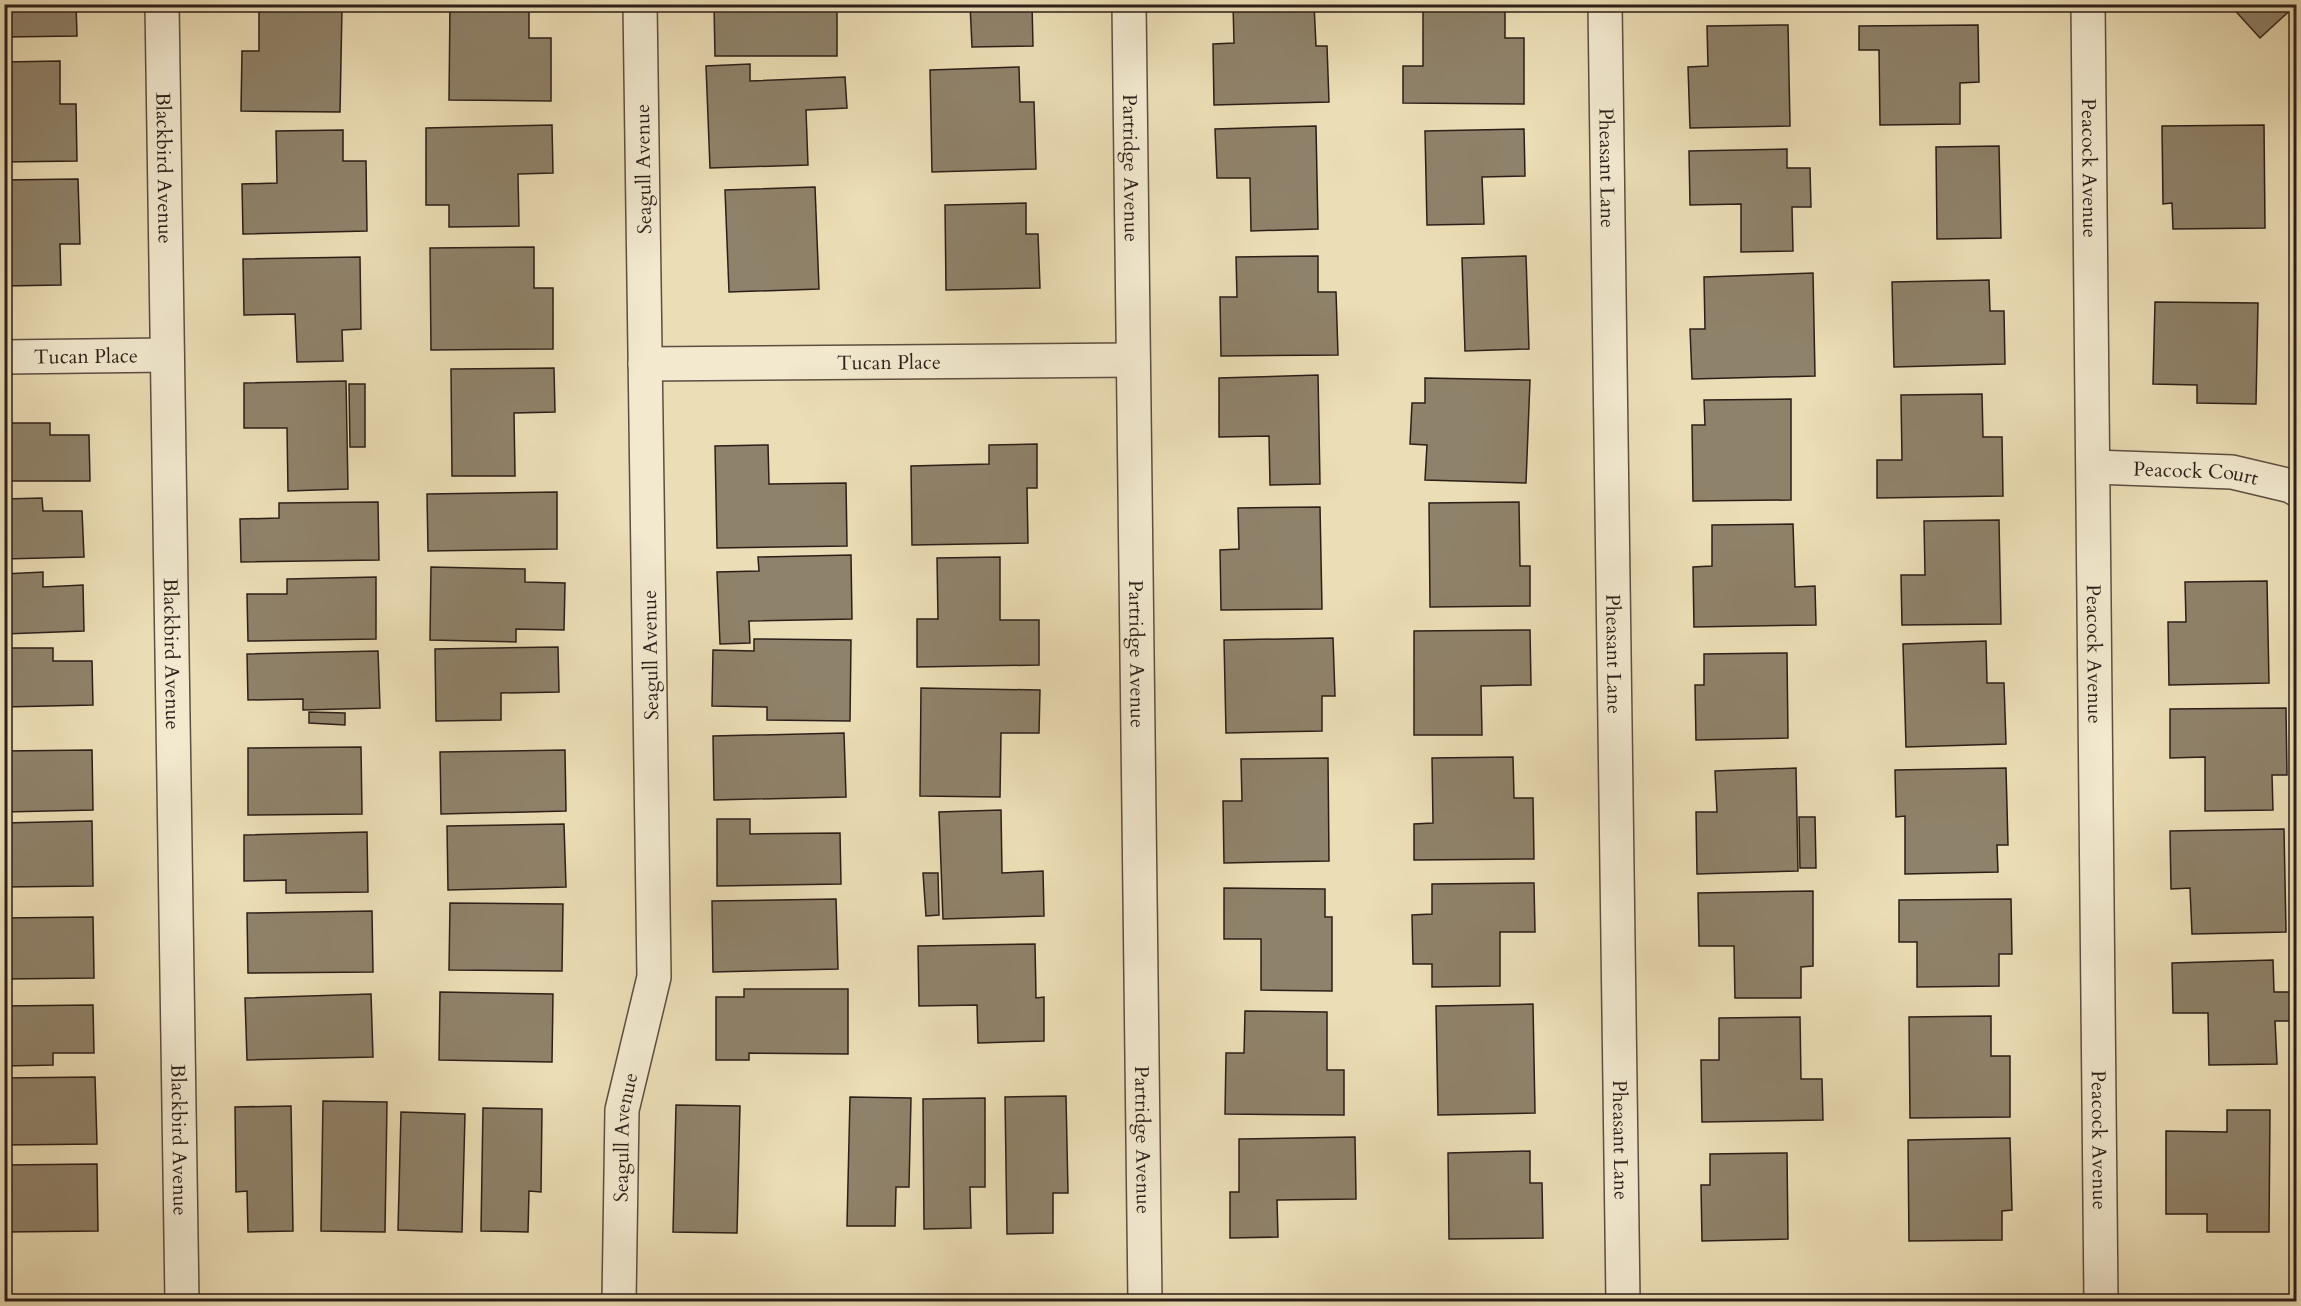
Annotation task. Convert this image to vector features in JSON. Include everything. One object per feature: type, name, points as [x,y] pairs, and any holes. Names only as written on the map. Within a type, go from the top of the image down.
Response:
[{"type":"street","name":"Blackbird Avenue","points":[[162,4],[182,1302]]},
{"type":"street","name":"Seagull Avenue","points":[[619,1302],[622,1110],[654,977],[640,4]]},
{"type":"street","name":"Partridge Avenue","points":[[1129,4],[1144,1302]]},
{"type":"street","name":"Pheasant Lane","points":[[1605,4],[1623,1302]]},
{"type":"street","name":"Peacock Avenue","points":[[2088,4],[2101,1302]]},
{"type":"street","name":"Tucan Place","points":[[4,357],[167,355]]},
{"type":"street","name":"Tucan Place","points":[[645,364],[1133,360]]},
{"type":"street","name":"Peacock Court","points":[[2094,467],[2232,472],[2296,489]]},
{"type":"building","points":[[4,4],[76,4],[77,36],[4,37]]},
{"type":"building","points":[[450,4],[529,4],[529,38],[551,38],[551,101],[449,100]]},
{"type":"building","points":[[714,4],[813,4],[813,9],[837,9],[837,56],[715,56]]},
{"type":"building","points":[[970,4],[1032,4],[1033,46],[972,47]]},
{"type":"building","points":[[1233,4],[1314,4],[1316,46],[1327,46],[1329,102],[1214,105],[1213,44],[1234,43]]},
{"type":"building","points":[[1423,4],[1505,4],[1505,38],[1524,38],[1524,104],[1403,103],[1403,66],[1423,66]]},
{"type":"building","points":[[2229,4],[2296,4],[2296,5],[2260,38]]},
{"type":"building","points":[[259,7],[342,8],[340,112],[241,111],[242,51],[259,51]]},
{"type":"building","points":[[1788,25],[1790,126],[1690,128],[1688,67],[1708,66],[1707,26]]},
{"type":"building","points":[[1978,25],[1979,82],[1960,83],[1960,124],[1880,125],[1879,50],[1859,50],[1859,26]]},
{"type":"building","points":[[60,61],[60,104],[76,104],[77,161],[4,162],[4,62]]},
{"type":"building","points":[[750,64],[750,81],[845,77],[847,108],[806,110],[808,165],[710,168],[706,66]]},
{"type":"building","points":[[1019,67],[1020,102],[1034,102],[1036,169],[932,172],[930,70]]},
{"type":"building","points":[[552,125],[553,173],[518,174],[519,226],[449,227],[449,205],[426,205],[426,128]]},
{"type":"building","points":[[2264,125],[2265,228],[2173,229],[2172,203],[2163,204],[2162,126]]},
{"type":"building","points":[[1316,126],[1318,229],[1251,231],[1250,178],[1217,178],[1215,129]]},
{"type":"building","points":[[1524,129],[1525,176],[1482,177],[1484,224],[1427,225],[1425,131]]},
{"type":"building","points":[[343,130],[343,161],[366,161],[367,231],[243,234],[242,184],[277,183],[276,131]]},
{"type":"building","points":[[1999,146],[2001,238],[1937,239],[1936,147]]},
{"type":"building","points":[[1787,149],[1787,168],[1810,168],[1811,207],[1792,207],[1793,251],[1741,252],[1741,204],[1690,205],[1689,151]]},
{"type":"building","points":[[78,179],[80,244],[60,244],[61,285],[4,286],[4,180]]},
{"type":"building","points":[[815,187],[819,289],[729,292],[725,190]]},
{"type":"building","points":[[1026,203],[1026,234],[1038,234],[1040,288],[946,290],[945,205]]},
{"type":"building","points":[[534,247],[534,288],[553,288],[553,349],[431,350],[430,248]]},
{"type":"building","points":[[1318,256],[1318,292],[1336,292],[1338,355],[1221,356],[1220,297],[1237,297],[1236,257]]},
{"type":"building","points":[[1526,256],[1529,349],[1465,351],[1462,258]]},
{"type":"building","points":[[360,257],[361,329],[342,330],[343,361],[297,362],[295,314],[244,315],[243,259]]},
{"type":"building","points":[[1813,273],[1815,376],[1692,379],[1690,329],[1705,329],[1704,277]]},
{"type":"building","points":[[1989,280],[1990,311],[2004,311],[2005,364],[1894,367],[1892,282]]},
{"type":"building","points":[[2155,302],[2258,303],[2256,404],[2197,403],[2197,385],[2153,384]]},
{"type":"building","points":[[554,368],[555,412],[514,413],[515,476],[452,476],[451,369]]},
{"type":"building","points":[[1318,375],[1320,484],[1270,485],[1269,436],[1219,437],[1219,378]]},
{"type":"building","points":[[1425,378],[1530,380],[1526,483],[1425,480],[1427,445],[1410,444],[1412,403],[1425,403]]},
{"type":"building","points":[[346,381],[348,489],[288,491],[287,428],[244,428],[244,383]]},
{"type":"building","points":[[349,384],[365,384],[365,447],[350,447]]},
{"type":"building","points":[[1982,394],[1983,437],[2002,437],[2003,496],[1877,498],[1877,460],[1902,460],[1901,395]]},
{"type":"building","points":[[1791,399],[1791,500],[1693,501],[1692,425],[1705,425],[1704,400]]},
{"type":"building","points":[[4,423],[50,423],[50,435],[89,435],[90,481],[4,481]]},
{"type":"building","points":[[1037,444],[1037,488],[1027,488],[1028,543],[912,545],[911,466],[989,464],[989,445]]},
{"type":"building","points":[[768,445],[769,484],[846,483],[847,546],[717,548],[715,446]]},
{"type":"building","points":[[557,492],[557,549],[428,551],[427,494]]},
{"type":"building","points":[[42,498],[43,511],[82,511],[84,557],[4,559],[4,499]]},
{"type":"building","points":[[378,502],[379,560],[241,562],[240,519],[279,518],[279,503]]},
{"type":"building","points":[[1519,502],[1520,566],[1530,566],[1530,606],[1430,607],[1429,503]]},
{"type":"building","points":[[1320,507],[1322,609],[1221,610],[1220,550],[1239,549],[1238,508]]},
{"type":"building","points":[[1999,520],[2001,624],[1902,625],[1901,575],[1925,575],[1924,521]]},
{"type":"building","points":[[1793,524],[1795,587],[1815,586],[1816,625],[1694,627],[1693,567],[1712,566],[1712,525]]},
{"type":"building","points":[[851,555],[852,619],[749,621],[750,643],[720,644],[717,572],[759,571],[758,557]]},
{"type":"building","points":[[1000,557],[1000,620],[1039,620],[1039,665],[917,667],[917,619],[938,619],[937,558]]},
{"type":"building","points":[[431,567],[525,569],[525,582],[565,583],[564,630],[516,629],[516,642],[430,640]]},
{"type":"building","points":[[43,572],[43,587],[83,585],[84,631],[4,634],[4,574]]},
{"type":"building","points":[[376,577],[376,639],[248,641],[247,594],[287,594],[287,579]]},
{"type":"building","points":[[2267,581],[2269,683],[2169,685],[2168,622],[2186,622],[2185,582]]},
{"type":"building","points":[[1530,630],[1531,685],[1481,686],[1482,735],[1414,735],[1414,631]]},
{"type":"building","points":[[1333,638],[1335,696],[1322,696],[1322,731],[1226,733],[1224,640]]},
{"type":"building","points":[[754,639],[851,640],[850,721],[767,720],[767,707],[712,706],[713,650],[754,651]]},
{"type":"building","points":[[1986,641],[1987,683],[2004,683],[2006,744],[1906,747],[1903,644]]},
{"type":"building","points":[[558,647],[559,692],[501,693],[501,720],[436,721],[435,649]]},
{"type":"building","points":[[4,648],[53,648],[53,661],[92,661],[93,705],[4,707]]},
{"type":"building","points":[[378,651],[380,708],[303,710],[303,699],[248,700],[247,654]]},
{"type":"building","points":[[1787,653],[1788,738],[1696,740],[1695,685],[1704,685],[1704,654]]},
{"type":"building","points":[[921,688],[1040,690],[1039,733],[1001,733],[1000,797],[920,796]]},
{"type":"building","points":[[2286,708],[2287,775],[2272,775],[2273,810],[2205,811],[2205,757],[2170,758],[2170,709]]},
{"type":"building","points":[[309,712],[345,713],[345,725],[309,723]]},
{"type":"building","points":[[844,733],[846,797],[714,800],[713,736]]},
{"type":"building","points":[[361,747],[362,814],[248,815],[248,748]]},
{"type":"building","points":[[92,750],[93,810],[4,812],[4,751]]},
{"type":"building","points":[[565,750],[566,811],[441,814],[440,752]]},
{"type":"building","points":[[1513,757],[1514,798],[1533,798],[1534,859],[1414,860],[1414,824],[1433,823],[1432,758]]},
{"type":"building","points":[[1328,758],[1329,861],[1224,863],[1223,801],[1242,801],[1241,759]]},
{"type":"building","points":[[1796,768],[1798,871],[1697,874],[1696,812],[1717,812],[1715,771]]},
{"type":"building","points":[[2006,768],[2008,845],[1997,845],[1998,872],[1905,874],[1905,816],[1896,817],[1895,770]]},
{"type":"building","points":[[1001,810],[1002,873],[1043,871],[1044,916],[943,919],[939,812]]},
{"type":"building","points":[[1799,817],[1815,817],[1816,868],[1800,868]]},
{"type":"building","points":[[717,819],[750,819],[750,834],[840,833],[841,884],[717,886]]},
{"type":"building","points":[[92,821],[93,886],[4,887],[4,823]]},
{"type":"building","points":[[564,824],[566,887],[448,890],[447,826]]},
{"type":"building","points":[[2284,829],[2286,932],[2192,934],[2190,888],[2171,889],[2170,831]]},
{"type":"building","points":[[367,832],[368,892],[286,893],[286,880],[244,881],[244,835]]},
{"type":"building","points":[[923,873],[938,873],[939,915],[926,916]]},
{"type":"building","points":[[1534,883],[1535,932],[1500,932],[1500,986],[1432,987],[1432,964],[1413,964],[1412,915],[1432,914],[1432,884]]},
{"type":"building","points":[[1224,888],[1325,889],[1325,917],[1332,917],[1332,991],[1261,990],[1261,939],[1224,939]]},
{"type":"building","points":[[1813,891],[1813,966],[1801,967],[1801,998],[1735,998],[1734,946],[1699,946],[1698,893]]},
{"type":"building","points":[[836,899],[838,969],[713,972],[712,901]]},
{"type":"building","points":[[2011,899],[2012,954],[1999,954],[1999,986],[1917,987],[1917,942],[1899,942],[1899,900]]},
{"type":"building","points":[[450,903],[563,904],[562,971],[449,970]]},
{"type":"building","points":[[372,911],[373,972],[248,973],[247,913]]},
{"type":"building","points":[[93,917],[94,978],[4,979],[4,918]]},
{"type":"building","points":[[1035,944],[1036,998],[1044,997],[1044,1041],[978,1043],[977,1005],[919,1006],[918,946]]},
{"type":"building","points":[[2273,960],[2274,992],[2293,992],[2293,1021],[2275,1021],[2277,1064],[2209,1065],[2208,1013],[2173,1013],[2172,963]]},
{"type":"building","points":[[744,989],[848,989],[848,1054],[749,1053],[749,1060],[716,1060],[716,997],[744,997]]},
{"type":"building","points":[[440,992],[553,994],[552,1062],[439,1060]]},
{"type":"building","points":[[371,994],[373,1057],[247,1060],[245,998]]},
{"type":"building","points":[[1533,1004],[1535,1113],[1438,1115],[1436,1006]]},
{"type":"building","points":[[93,1005],[94,1053],[53,1053],[53,1065],[4,1066],[4,1006]]},
{"type":"building","points":[[1245,1011],[1327,1012],[1327,1070],[1344,1070],[1344,1115],[1225,1114],[1226,1053],[1244,1053]]},
{"type":"building","points":[[1991,1016],[1991,1056],[2010,1056],[2010,1117],[1910,1118],[1909,1017]]},
{"type":"building","points":[[1800,1017],[1801,1079],[1822,1079],[1823,1120],[1702,1122],[1701,1060],[1719,1060],[1719,1018]]},
{"type":"building","points":[[95,1077],[97,1144],[4,1145],[4,1078]]},
{"type":"building","points":[[1066,1096],[1068,1193],[1053,1193],[1053,1233],[1007,1234],[1005,1097]]},
{"type":"building","points":[[850,1097],[911,1098],[909,1187],[896,1187],[895,1226],[847,1226]]},
{"type":"building","points":[[985,1098],[985,1187],[970,1187],[971,1228],[924,1229],[923,1099]]},
{"type":"building","points":[[323,1101],[387,1102],[385,1232],[321,1231]]},
{"type":"building","points":[[676,1105],[740,1106],[737,1233],[673,1232]]},
{"type":"building","points":[[291,1106],[293,1231],[248,1232],[247,1191],[236,1192],[235,1107]]},
{"type":"building","points":[[483,1108],[542,1109],[541,1192],[529,1191],[528,1232],[481,1231]]},
{"type":"building","points":[[2227,1110],[2270,1110],[2269,1232],[2207,1232],[2207,1214],[2166,1214],[2166,1131],[2227,1132]]},
{"type":"building","points":[[401,1112],[465,1114],[462,1232],[398,1230]]},
{"type":"building","points":[[1355,1137],[1356,1199],[1277,1200],[1278,1237],[1230,1238],[1230,1192],[1239,1192],[1239,1139]]},
{"type":"building","points":[[2010,1138],[2012,1210],[2002,1211],[2002,1240],[1909,1241],[1908,1140]]},
{"type":"building","points":[[1530,1151],[1530,1183],[1542,1183],[1543,1238],[1449,1239],[1448,1153]]},
{"type":"building","points":[[1787,1153],[1788,1239],[1702,1241],[1701,1185],[1710,1185],[1710,1154]]},
{"type":"building","points":[[97,1164],[98,1231],[4,1232],[4,1165]]}]
